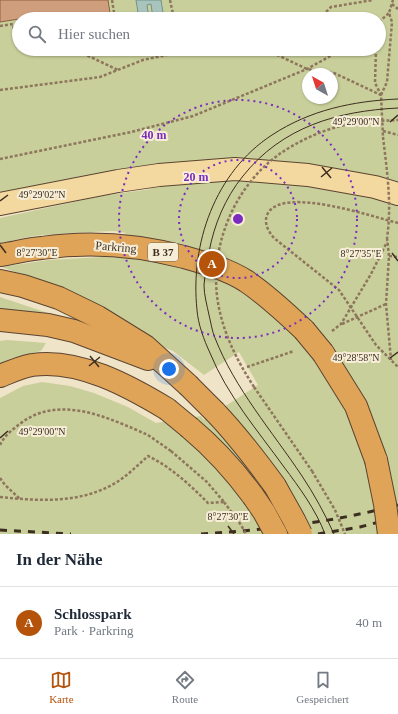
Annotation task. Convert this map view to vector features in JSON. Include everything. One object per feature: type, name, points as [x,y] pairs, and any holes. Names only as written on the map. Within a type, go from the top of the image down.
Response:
[{"type":"highway","name":"Parkring","points":[[0,255],[42,248],[83,245],[119,245],[169,253],[210,264],[245,281],[273,301],[304,330],[324,353],[356,406],[376,460],[385,504],[389,534]]},
{"type":"highway","points":[[0,281],[23,286],[59,298],[98,317],[127,334],[158,357],[215,412],[258,461],[275,486],[301,534]]},
{"type":"highway","points":[[0,320],[48,325],[74,331],[154,361],[180,378]]},
{"type":"highway","points":[[0,376],[31,365],[45,364],[73,367],[86,370],[123,385],[168,409],[212,446],[240,478],[264,512],[276,534]]},
{"type":"main road","points":[[0,204],[118,181],[159,175],[234,169],[308,175],[375,187],[398,194]]},
{"type":"path","points":[[112,0],[114,12]]},
{"type":"path","points":[[170,0],[173,12]]},
{"type":"path","points":[[325,12],[331,6],[373,0]]},
{"type":"path","points":[[386,16],[389,13],[393,0]]},
{"type":"path","points":[[392,4],[398,9]]},
{"type":"path","points":[[381,96],[387,82],[392,22],[389,13]]},
{"type":"path","points":[[0,26],[12,24]]},
{"type":"path","points":[[88,56],[118,71]]},
{"type":"path","points":[[0,90],[100,77],[143,60],[159,56]]},
{"type":"path","points":[[279,56],[305,68]]},
{"type":"path","points":[[309,68],[330,56]]},
{"type":"path","points":[[376,56],[375,82],[381,96],[383,137],[390,205],[390,220],[387,238],[389,256],[386,304],[391,360]]},
{"type":"path","points":[[0,159],[131,132],[193,116],[302,71]]},
{"type":"path","points":[[338,76],[381,96]]},
{"type":"path","points":[[345,534],[335,510],[312,471],[254,388],[225,333],[216,285],[217,256],[224,230],[234,207],[249,185],[264,168],[280,154],[300,141],[320,132],[342,126],[398,120]]},
{"type":"path","points":[[383,131],[398,135]]},
{"type":"path","points":[[398,223],[330,205],[299,202],[281,203],[275,206],[268,213],[266,222],[267,227],[274,238],[339,290],[356,318],[376,345],[398,367]]},
{"type":"path","points":[[351,308],[387,242]]},
{"type":"path","points":[[389,256],[398,257]]},
{"type":"path","points":[[341,324],[386,304]]},
{"type":"path","points":[[0,445],[9,433],[24,420],[42,412],[68,409],[96,414],[148,435],[171,451],[207,482],[241,524],[246,534]]},
{"type":"path","points":[[0,497],[20,500],[45,501],[68,499],[98,491],[117,482],[148,456],[180,476],[208,503],[224,502]]},
{"type":"path","points":[[0,478],[20,500]]},
{"type":"green space","points":[[0,0],[398,0],[398,534],[0,534],[0,398],[23,386],[42,382],[70,386],[94,393],[128,407],[156,423],[201,416],[204,420],[258,385],[239,352],[204,375],[173,351],[30,278],[2,267],[48,260],[102,257],[126,233],[114,231],[70,233],[33,236],[0,243],[0,218],[101,196],[151,189],[99,174],[0,194]]},
{"type":"green space","points":[[0,297],[51,314],[46,317],[0,312]]},
{"type":"green space","points":[[7,340],[46,343],[41,351],[12,358],[0,364],[0,341]]},
{"type":"water","points":[[136,0],[161,0],[163,12],[152,12],[151,4],[147,5],[148,12],[138,12]]},
{"type":"building","points":[[0,0],[108,0],[110,12],[12,12],[12,20],[0,22]]},
{"type":"tram line","points":[[325,534],[307,499],[234,398],[217,368],[200,326],[198,315],[196,285],[198,260],[203,235],[210,212],[221,189],[235,169],[252,150],[286,126],[317,113],[332,108],[365,102],[398,99]]},
{"type":"tram line","points":[[334,534],[319,504],[306,483],[243,392],[223,357],[213,333],[204,292],[205,273],[211,242],[221,212],[237,184],[258,159],[275,145],[312,125],[332,118],[354,113],[398,108]]},
{"type":"railway","points":[[201,534],[251,530],[325,521],[398,505]]},
{"type":"railway","points":[[318,534],[360,527],[398,517]]},
{"type":"railway","points":[[0,530],[71,534]]},
{"type":"place","name":"Schlosspark","points":[[212,264]]}]
